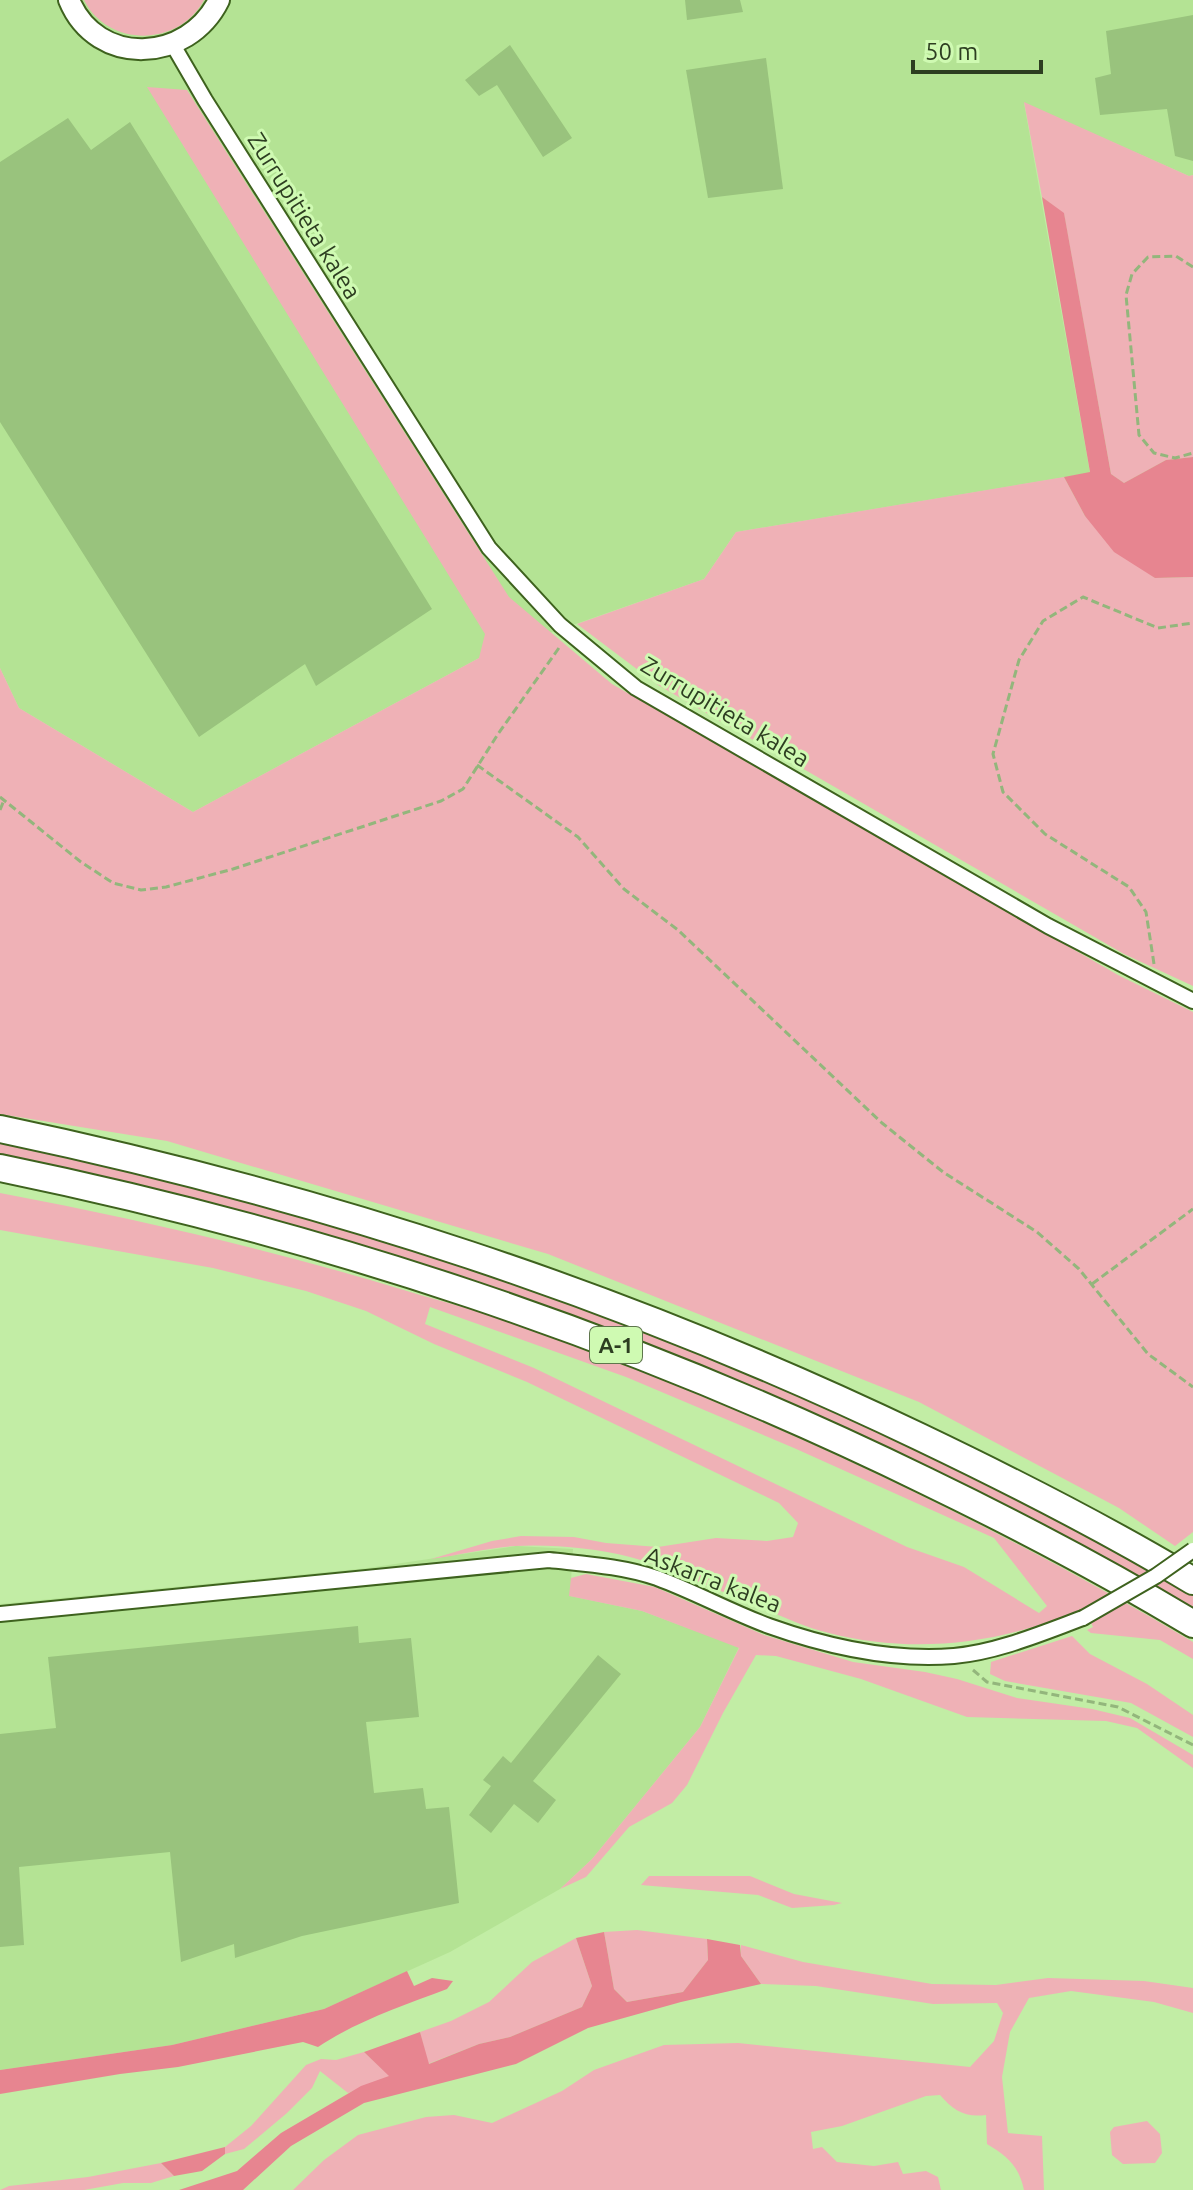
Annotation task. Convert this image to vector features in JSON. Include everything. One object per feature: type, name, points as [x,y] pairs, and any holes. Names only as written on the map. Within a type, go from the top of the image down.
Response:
[{"type":"highway","name":"A-1","points":[[0,1129],[245,1186],[392,1228],[658,1321],[825,1392],[1011,1481],[1193,1581]]},
{"type":"highway","name":"A-1","points":[[0,1168],[230,1220],[381,1263],[638,1353],[813,1426],[963,1499],[1193,1624]]},
{"type":"street","points":[[69,0],[87,27],[106,41],[128,48],[151,50],[173,45],[191,35],[207,20],[219,0]]},
{"type":"street","name":"Zurrupitieta kalea","points":[[173,45],[489,548],[571,635],[636,688],[1048,926],[1193,1001]]},
{"type":"street","name":"Askarra kalea","points":[[0,1614],[549,1560],[610,1566],[655,1578],[769,1626],[856,1651],[956,1656],[1023,1640],[1083,1618],[1156,1576],[1193,1550]]},
{"type":"path","points":[[1193,267],[1176,256],[1148,257],[1132,274],[1126,295],[1139,435],[1154,453],[1175,458],[1193,453]]},
{"type":"path","points":[[1157,984],[1146,912],[1129,887],[1045,834],[1013,803],[1003,792],[993,754],[1019,660],[1043,621],[1083,597],[1158,628],[1193,623]]},
{"type":"path","points":[[0,810],[2,799],[81,862],[113,883],[141,890],[166,887],[233,869],[441,801],[463,789],[554,653],[571,635]]},
{"type":"path","points":[[477,765],[578,837],[624,889],[678,930],[762,1006],[882,1123],[943,1172],[1037,1232],[1079,1269],[1148,1354],[1193,1387]]},
{"type":"path","points":[[1092,1284],[1193,1209]]},
{"type":"path","points":[[956,1656],[987,1682],[1118,1707],[1193,1745]]},
{"type":"shaded area","points":[[0,0],[1193,0],[1193,175],[1189,176],[1024,103],[1090,473],[736,532],[704,579],[479,658],[193,812],[19,708],[0,668]]},
{"type":"shaded area","points":[[84,0],[204,0],[193,15],[178,27],[144,36],[109,27],[95,16]]},
{"type":"shaded area","points":[[147,87],[187,90],[509,597],[612,684],[1118,975],[1193,1012],[1193,1532],[1175,1546],[1119,1508],[919,1402],[548,1254],[167,1141],[0,1114],[0,668],[19,708],[193,812],[479,658],[485,634]]},
{"type":"shaded area","points":[[1024,102],[1189,176],[1193,175],[1193,457],[1166,460],[1124,483],[1111,474],[1064,214],[1042,197]]},
{"type":"shaded area","points":[[1042,197],[1064,213],[1111,474],[1124,483],[1166,460],[1193,457],[1193,577],[1155,578],[1114,552],[1085,516],[1064,477],[1090,472]]},
{"type":"shaded area","points":[[1064,477],[1085,516],[1155,578],[1193,577],[1193,986],[1124,954],[658,685],[577,624],[704,579],[736,532]]},
{"type":"shaded area","points":[[0,1142],[94,1160],[263,1202],[588,1306],[768,1380],[936,1455],[1193,1593],[1193,1611],[1031,1520],[932,1469],[707,1368],[476,1283],[359,1246],[240,1212],[0,1156]]},
{"type":"shaded area","points":[[0,1193],[255,1249],[506,1321],[683,1388],[943,1506],[1193,1642],[1193,1659],[1160,1640],[1091,1633],[1087,1630],[1093,1627],[1084,1608],[990,1638],[926,1644],[894,1643],[861,1640],[820,1630],[662,1567],[602,1551],[558,1546],[515,1546],[431,1559],[521,1536],[574,1537],[658,1547],[716,1538],[767,1541],[793,1537],[798,1523],[779,1503],[527,1382],[434,1344],[366,1311],[306,1291],[213,1268],[0,1230]],"holes":[[[430,1307],[626,1377],[994,1538],[1047,1606],[1039,1613],[964,1567],[907,1547],[534,1368],[425,1324]]]},
{"type":"shaded area","points":[[516,1546],[573,1549],[570,1596],[642,1611],[739,1647],[700,1727],[592,1859],[560,1889],[450,1952],[324,2009],[172,2045],[0,2070],[0,1604],[368,1568]]},
{"type":"shaded area","points":[[586,1574],[655,1587],[764,1635],[853,1662],[925,1672],[1017,1698],[1130,1718],[1193,1755],[1193,1768],[1137,1728],[1106,1721],[967,1717],[861,1679],[776,1656],[756,1655],[687,1785],[672,1803],[629,1827],[586,1877],[560,1889],[592,1859],[700,1727],[739,1648],[642,1611],[569,1596],[571,1578]]},
{"type":"shaded area","points":[[1072,1636],[1090,1654],[1147,1684],[1193,1715],[1193,1737],[1131,1703],[1005,1681],[990,1674],[991,1662]]},
{"type":"shaded area","points":[[649,1876],[750,1876],[794,1894],[842,1903],[792,1908],[758,1895],[641,1885]]},
{"type":"shaded area","points":[[637,1930],[707,1939],[708,1960],[683,1992],[627,2002],[614,1989],[604,1932]]},
{"type":"shaded area","points":[[604,1932],[614,1989],[627,2002],[683,1992],[708,1960],[707,1939],[740,1945],[741,1956],[761,1984],[588,2028],[516,2064],[364,2103],[291,2146],[243,2190],[179,2190],[237,2171],[281,2133],[361,2086],[389,2076],[364,2052],[420,2032],[429,2064],[479,2044],[510,2037],[582,2007],[592,1986],[576,1938]]},
{"type":"shaded area","points":[[576,1938],[592,1986],[582,2007],[510,2037],[479,2044],[428,2064],[420,2032],[489,2002],[532,1962]]},
{"type":"shaded area","points":[[741,1945],[803,1962],[932,1984],[996,1985],[1048,1978],[1144,1981],[1193,1988],[1193,2013],[1154,2002],[1071,1991],[1029,1998],[1010,2032],[1002,2077],[1008,2133],[1042,2136],[1044,2190],[1024,2190],[1011,2162],[987,2144],[986,2115],[960,2112],[940,2095],[926,2096],[842,2126],[811,2132],[813,2149],[822,2147],[837,2162],[874,2166],[898,2162],[903,2174],[926,2171],[938,2177],[941,2190],[293,2190],[324,2160],[358,2135],[426,2117],[454,2115],[492,2123],[562,2091],[594,2070],[664,2045],[738,2043],[970,2067],[994,2041],[1003,2013],[997,2003],[933,2004],[816,1986],[761,1984],[741,1956]]},
{"type":"shaded area","points":[[407,1971],[414,1986],[432,1978],[453,1981],[447,1989],[364,2022],[318,2047],[303,2042],[178,2067],[0,2094],[0,2070],[172,2045],[324,2009]]},
{"type":"shaded area","points":[[364,2052],[390,2076],[348,2093],[320,2071],[312,2088],[287,2113],[244,2149],[225,2154],[225,2147],[251,2126],[306,2065],[321,2059],[336,2060]]},
{"type":"shaded area","points":[[1147,2121],[1160,2134],[1162,2153],[1155,2163],[1123,2164],[1112,2155],[1110,2132],[1114,2127]]},
{"type":"shaded area","points":[[225,2147],[225,2154],[202,2171],[174,2176],[161,2163]]},
{"type":"shaded area","points":[[161,2163],[174,2176],[151,2183],[123,2183],[84,2190],[0,2190],[9,2186],[88,2177]]},
{"type":"building","points":[[685,0],[740,0],[743,12],[687,20]]},
{"type":"building","points":[[1193,15],[1193,161],[1175,156],[1167,109],[1100,115],[1095,78],[1111,74],[1106,31]]},
{"type":"building","points":[[510,45],[572,138],[543,157],[497,85],[479,96],[465,80]]},
{"type":"building","points":[[766,58],[783,189],[708,198],[686,70]]},
{"type":"building","points":[[68,118],[91,150],[130,122],[432,609],[316,686],[305,664],[199,737],[0,422],[0,162]]},
{"type":"building","points":[[358,1626],[359,1643],[411,1638],[419,1717],[366,1722],[374,1793],[423,1788],[426,1809],[449,1807],[459,1903],[302,1936],[235,1958],[234,1944],[181,1962],[170,1852],[19,1867],[24,1945],[0,1947],[0,1734],[56,1728],[48,1657]]},
{"type":"building","points":[[598,1655],[621,1674],[533,1781],[556,1800],[538,1823],[514,1804],[491,1833],[469,1815],[491,1786],[483,1780],[503,1756],[511,1763]]}]
